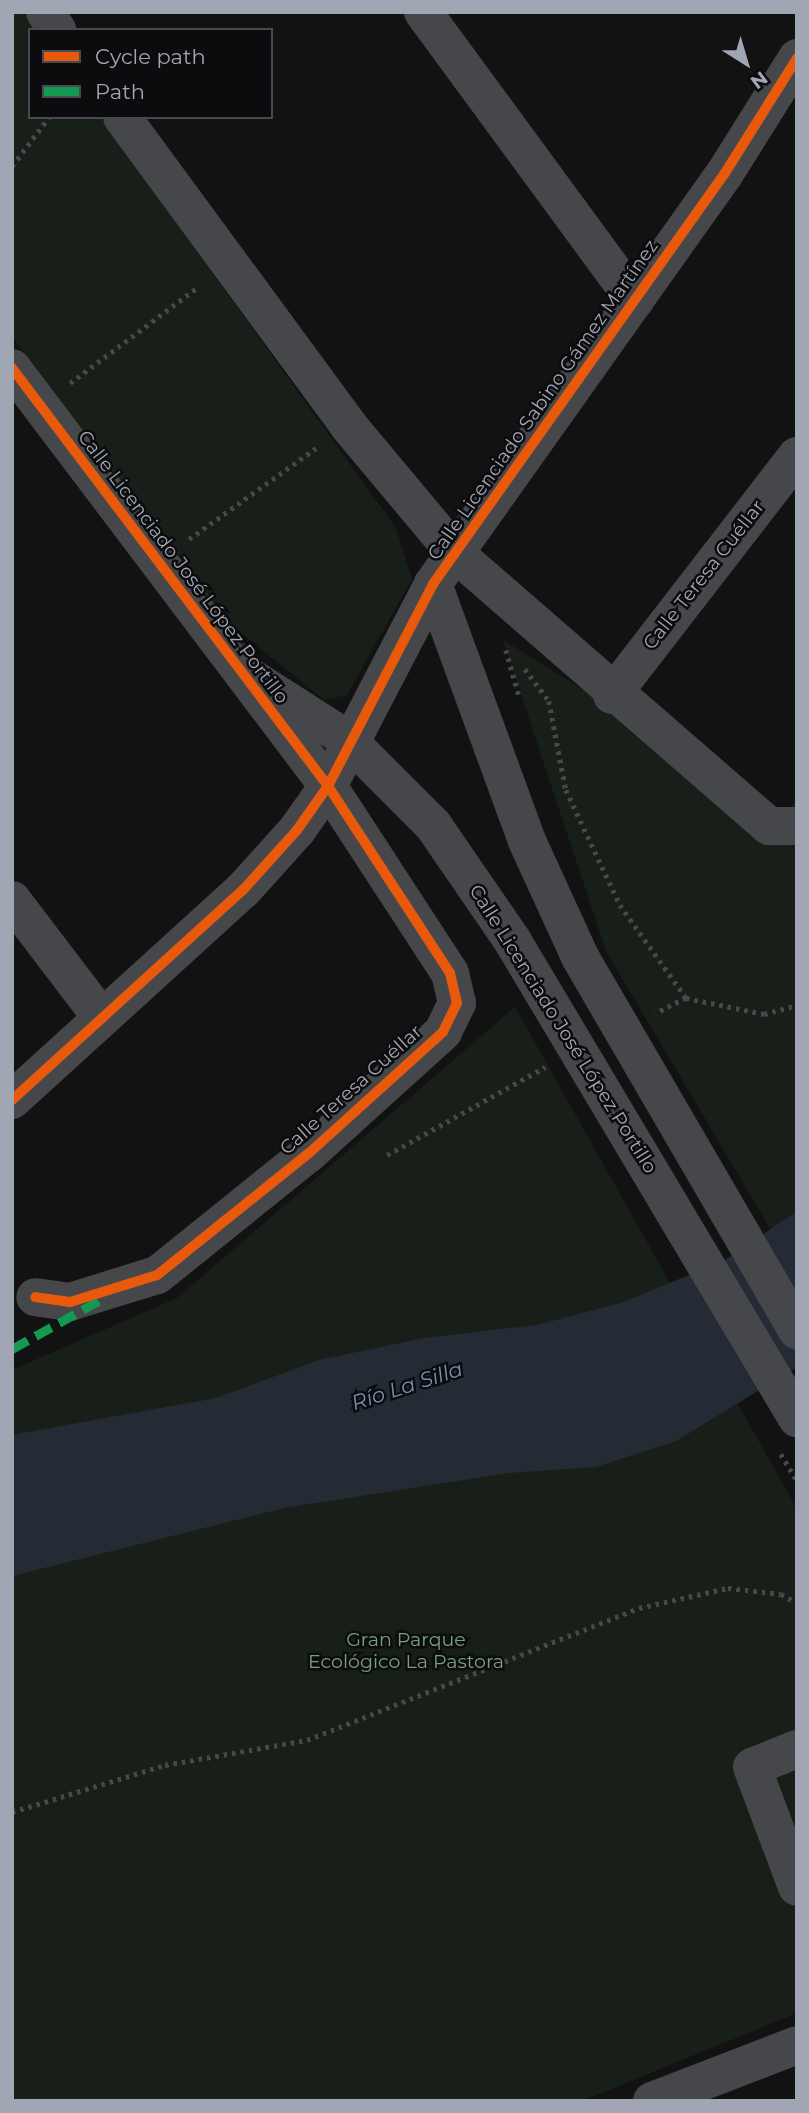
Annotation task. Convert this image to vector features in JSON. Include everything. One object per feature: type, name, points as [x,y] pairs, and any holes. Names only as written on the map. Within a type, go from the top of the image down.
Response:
[{"type":"street","points":[[45,12],[56,28]]},
{"type":"street","points":[[423,12],[635,300]]},
{"type":"street","name":"Calle Licenciado Sabino Gámez Martínez","points":[[12,1100],[243,890],[328,786],[347,739],[433,584],[635,300],[797,58]]},
{"type":"street","points":[[123,119],[348,425],[455,553],[612,695],[769,826],[792,829]]},
{"type":"street","name":"Calle Licenciado José López Portillo","points":[[12,368],[235,668],[328,786]]},
{"type":"street","name":"Calle Teresa Cuéllar","points":[[612,695],[797,456]]},
{"type":"street","points":[[433,584],[527,841],[580,957],[797,1330]]},
{"type":"street","name":"Calle Licenciado José López Portillo","points":[[235,668],[347,739],[433,825],[539,985],[797,1418]]},
{"type":"street","name":"Calle Teresa Cuéllar","points":[[35,1297],[70,1302],[157,1275],[309,1153],[451,1020],[457,1003],[450,973],[328,786]]},
{"type":"street","points":[[12,900],[102,1018]]},
{"type":"street","points":[[797,1749],[752,1767],[797,1887]]},
{"type":"street","points":[[652,2101],[797,2045]]},
{"type":"path","points":[[12,166],[47,119]]},
{"type":"path","points":[[40,405],[229,263]]},
{"type":"path","points":[[185,542],[348,425]]},
{"type":"path","points":[[685,998],[764,1014],[797,1005]]},
{"type":"path","points":[[12,1812],[165,1765],[307,1740],[639,1608],[728,1588],[781,1594],[797,1603]]},
{"type":"green space","points":[[12,12],[23,12],[35,28],[28,28],[28,119],[101,119],[396,528],[412,579],[347,695],[324,700],[218,614],[12,336]]},
{"type":"green space","points":[[503,640],[784,815],[797,800],[797,1274],[606,951]]},
{"type":"green space","name":"Gran Parque Ecológico La Pastora","points":[[515,1007],[797,1509],[797,2013],[582,2101],[12,2101],[12,1370],[177,1298]]},
{"type":"water","name":"Río La Silla","points":[[797,1211],[797,1367],[676,1441],[596,1467],[508,1473],[284,1508],[12,1576],[12,1435],[216,1398],[319,1360],[424,1338],[537,1325],[624,1302],[725,1260]]},
{"type":"marked path","points":[[12,1349],[100,1300]]},
{"type":"cycle path","points":[[12,1100],[243,890],[297,830],[328,786],[433,584],[725,173],[797,58]]},
{"type":"cycle path","points":[[12,368],[328,786],[450,973],[457,1003],[443,1032],[309,1153],[157,1275],[70,1302],[35,1297]]}]
